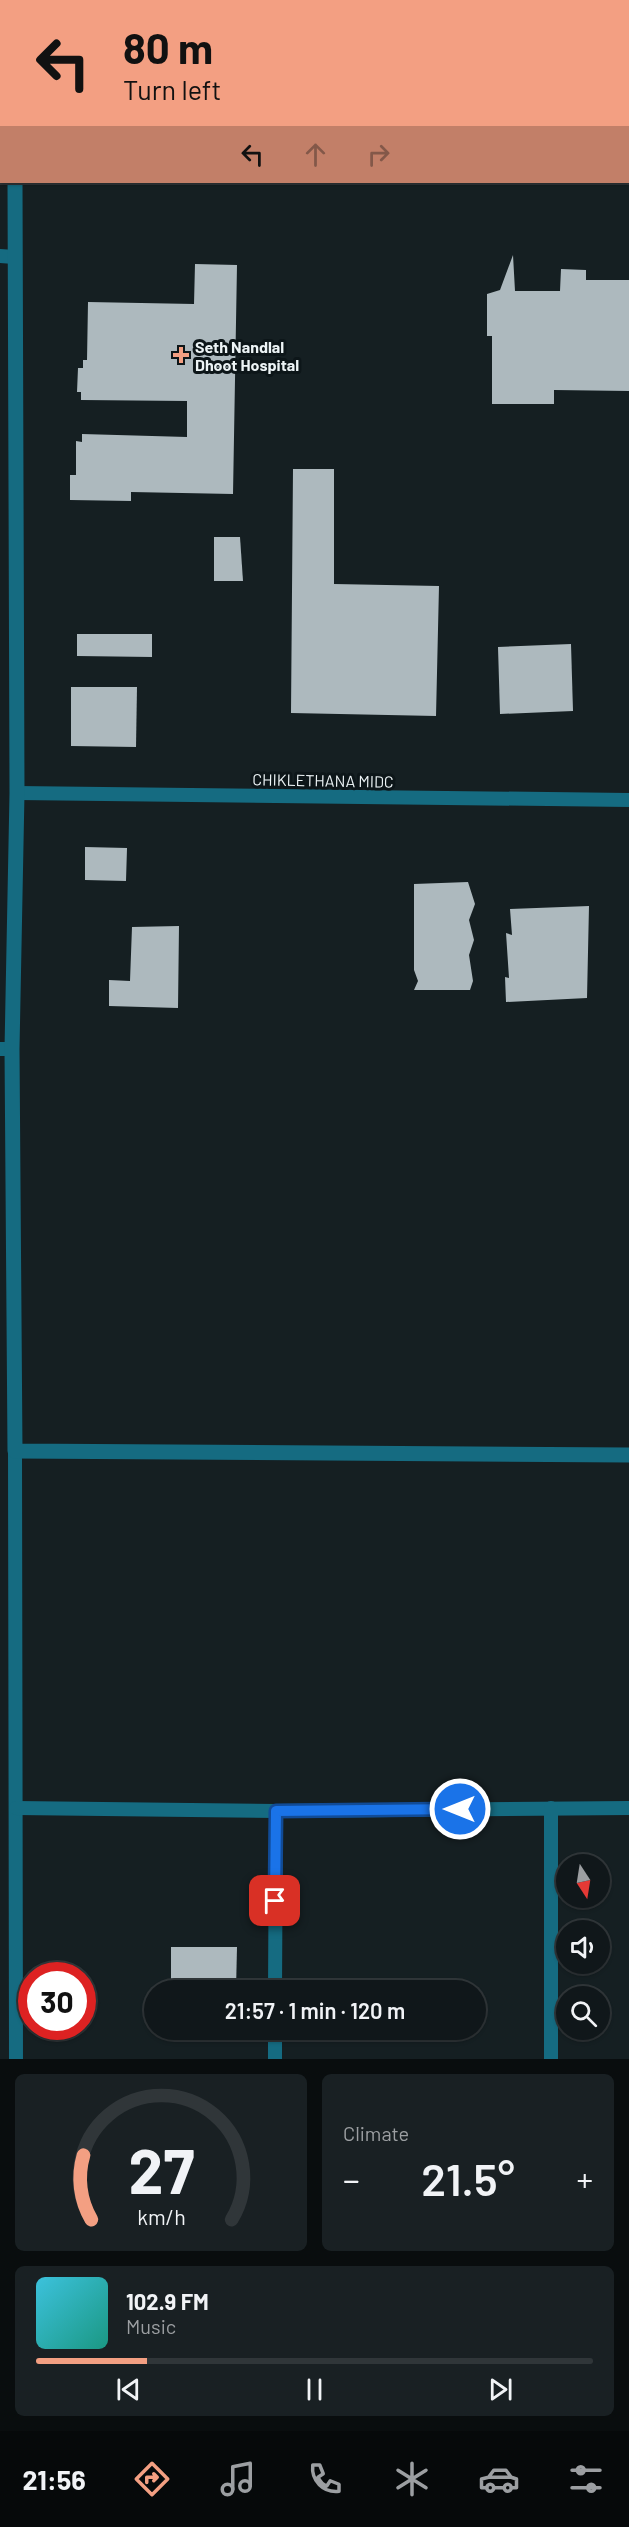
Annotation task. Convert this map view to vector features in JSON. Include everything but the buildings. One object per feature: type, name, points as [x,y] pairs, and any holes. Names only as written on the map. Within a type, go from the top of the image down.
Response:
[{"type":"street","points":[[15,183],[7,256],[17,793],[6,1049],[15,1450],[16,2059]]},
{"type":"street","name":"CHIKLETHANA MIDC","points":[[17,793],[629,800]]},
{"type":"street","points":[[15,1450],[629,1455]]},
{"type":"street","points":[[16,1808],[276,1811],[629,1808]]},
{"type":"street","points":[[551,1808],[551,2059]]},
{"type":"street","points":[[275,1980],[276,1811]]},
{"type":"street","points":[[274,2059],[275,2040]]},
{"type":"place","name":"Seth Nandlal Dhoot Hospital","points":[[181,355]]},
{"type":"route","points":[[275,1901],[276,1811],[460,1809]]}]
